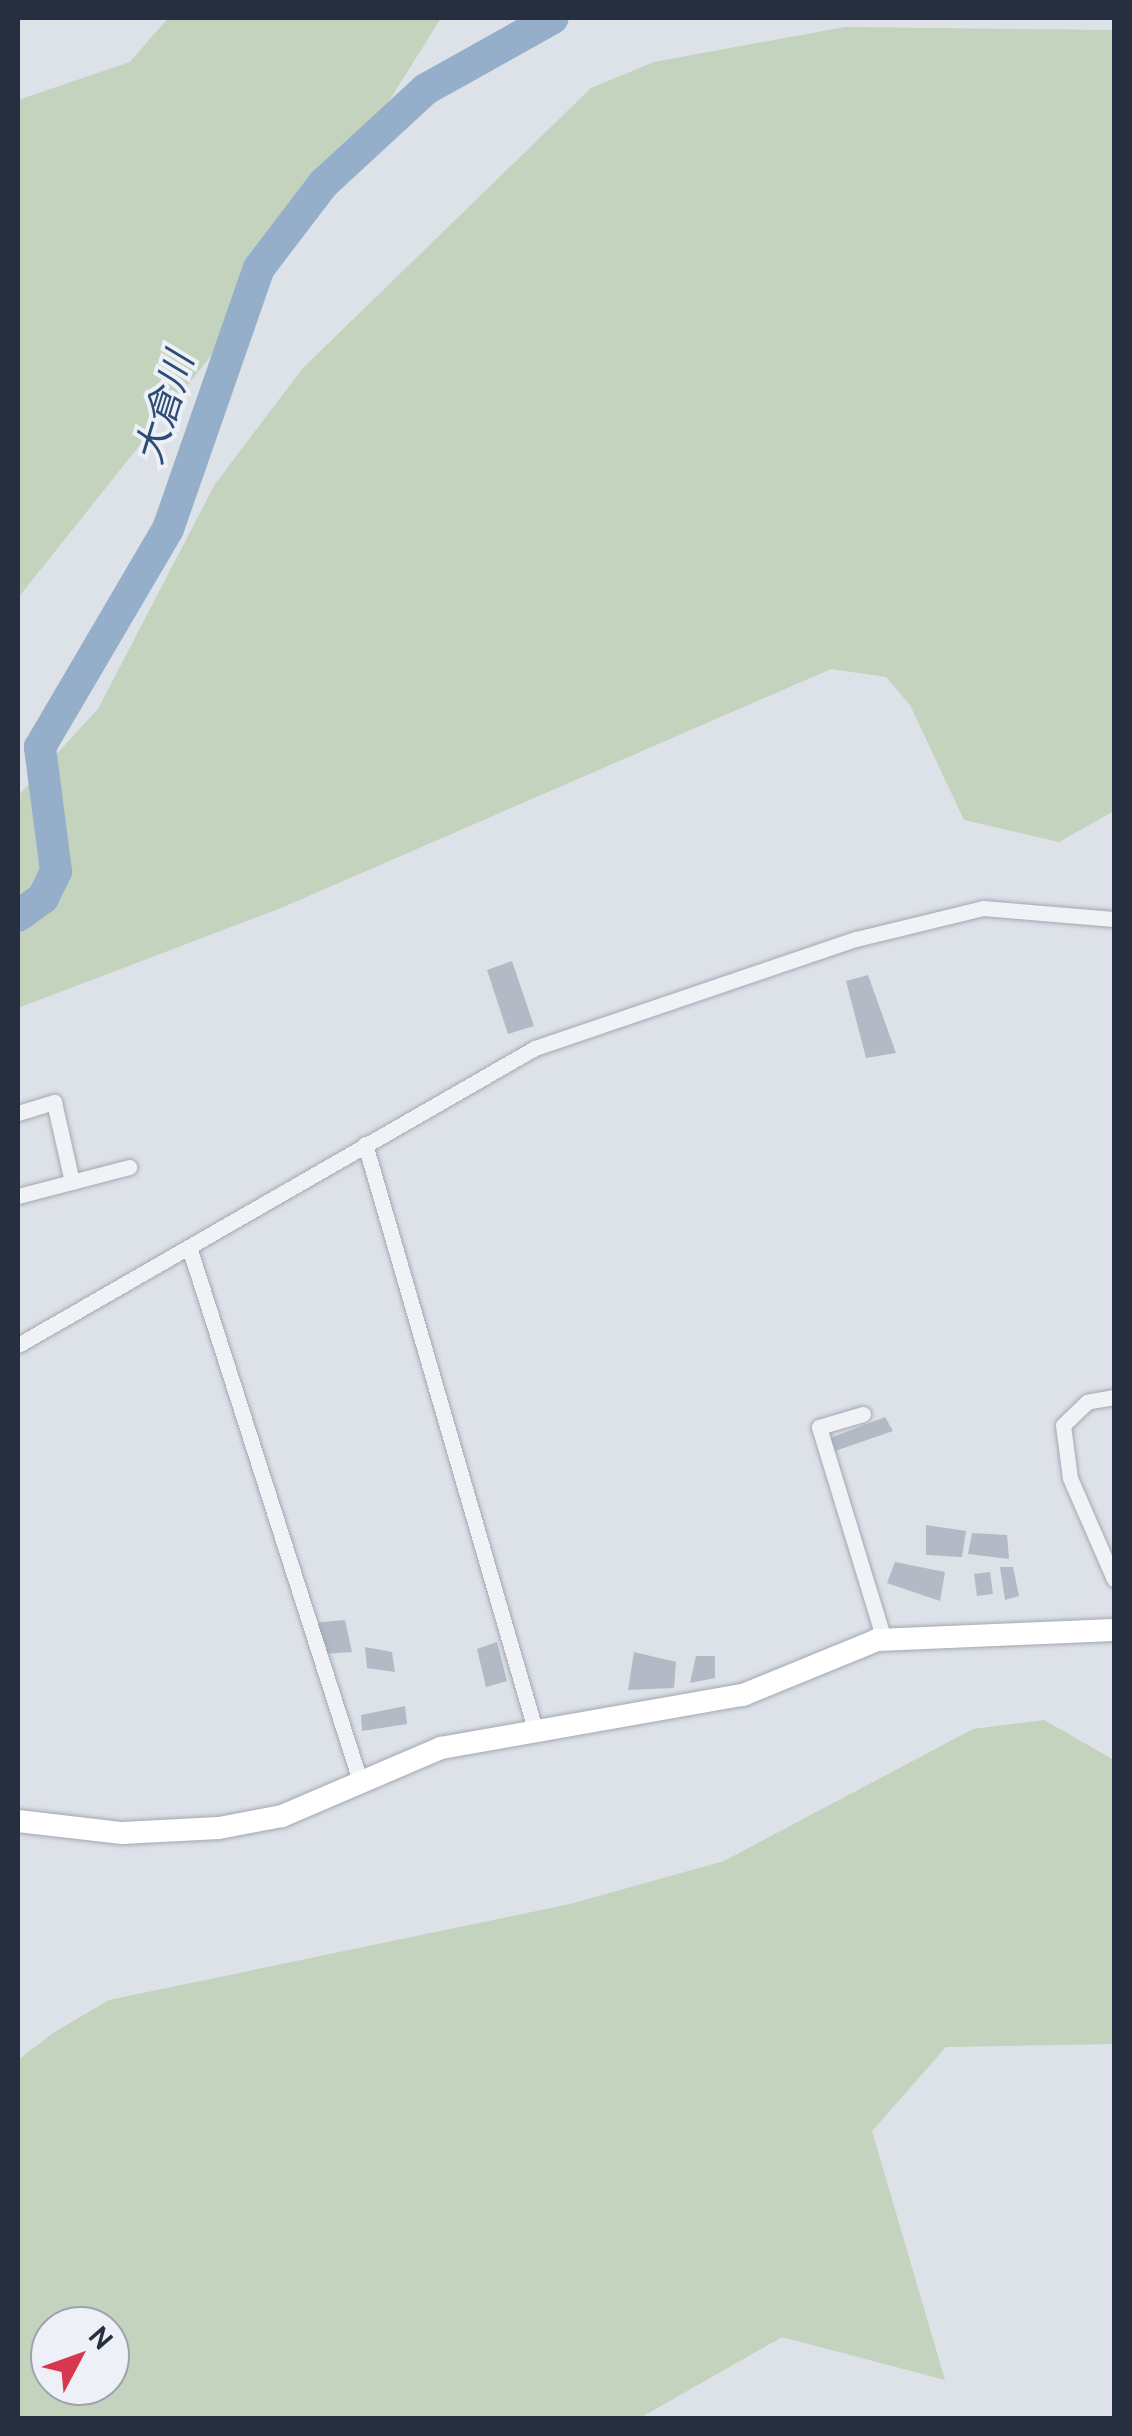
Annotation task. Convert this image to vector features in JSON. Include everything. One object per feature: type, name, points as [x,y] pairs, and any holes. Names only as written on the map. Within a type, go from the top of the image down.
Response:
[{"type":"street","points":[[18,1345],[190,1250],[534,1048],[856,940],[983,908],[1114,919]]},
{"type":"street","points":[[18,1113],[54,1102],[72,1182]]},
{"type":"street","points":[[365,1144],[536,1729]]},
{"type":"street","points":[[18,1196],[128,1167]]},
{"type":"street","points":[[190,1250],[360,1784]]},
{"type":"street","points":[[1114,1397],[1087,1402],[1063,1425],[1070,1478],[1114,1579]]},
{"type":"street","points":[[863,1414],[819,1428],[884,1639]]},
{"type":"street","points":[[18,1820],[122,1833],[219,1828],[282,1816],[441,1748],[743,1695],[884,1639],[1114,1630]]},
{"type":"green space","points":[[168,18],[441,18],[347,168],[214,352],[18,598],[18,100],[130,62]]},
{"type":"green space","points":[[845,27],[1114,30],[1114,811],[1059,842],[964,820],[910,705],[886,677],[831,669],[281,908],[18,1008],[18,796],[98,709],[215,484],[303,368],[591,88],[654,62]]},
{"type":"green space","points":[[1044,1720],[1114,1760],[1114,2044],[946,2047],[872,2131],[945,2380],[782,2337],[640,2418],[18,2418],[18,2060],[53,2033],[109,2000],[570,1904],[724,1861],[973,1729]]},
{"type":"building","points":[[512,961],[534,1026],[508,1034],[487,970]]},
{"type":"building","points":[[868,975],[896,1053],[866,1058],[846,981]]},
{"type":"building","points":[[885,1417],[893,1431],[835,1451],[830,1438]]},
{"type":"building","points":[[926,1525],[966,1531],[962,1557],[926,1555]]},
{"type":"building","points":[[972,1533],[1007,1535],[1009,1559],[968,1554]]},
{"type":"building","points":[[895,1562],[945,1572],[940,1601],[887,1583]]},
{"type":"building","points":[[1000,1567],[1013,1567],[1019,1596],[1005,1600]]},
{"type":"building","points":[[990,1572],[993,1594],[977,1596],[974,1574]]},
{"type":"building","points":[[345,1620],[352,1652],[324,1654],[313,1623]]},
{"type":"building","points":[[497,1642],[507,1681],[486,1687],[477,1649]]},
{"type":"building","points":[[365,1647],[392,1652],[395,1672],[367,1668]]},
{"type":"building","points":[[634,1652],[676,1662],[674,1688],[628,1690]]},
{"type":"building","points":[[696,1656],[715,1656],[715,1678],[690,1683]]},
{"type":"building","points":[[405,1706],[407,1724],[362,1731],[361,1715]]},
{"type":"waterway","name":"大倉川","points":[[18,916],[43,898],[56,871],[40,747],[168,529],[259,268],[323,184],[426,89],[553,18]]}]
